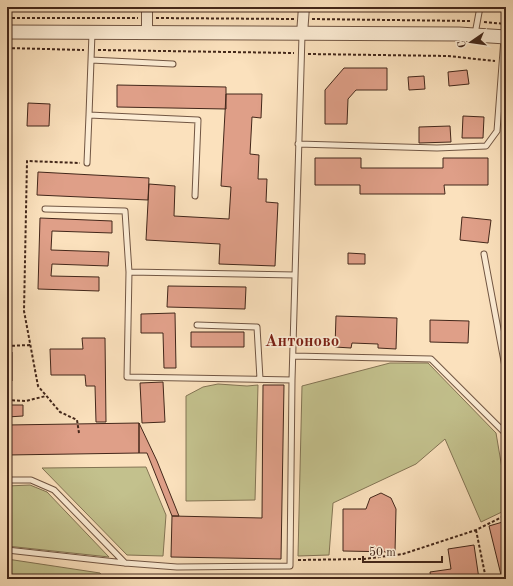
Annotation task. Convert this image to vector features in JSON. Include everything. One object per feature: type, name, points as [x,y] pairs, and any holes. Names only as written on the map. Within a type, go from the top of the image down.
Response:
[{"type":"street","points":[[147,7],[148,33]]},
{"type":"street","points":[[302,34],[304,7]]},
{"type":"street","points":[[7,32],[475,35],[506,33]]},
{"type":"lane","points":[[475,35],[480,7]]},
{"type":"lane","points":[[87,163],[92,32]]},
{"type":"lane","points":[[298,144],[437,148],[486,146],[497,131],[502,62],[506,33]]},
{"type":"lane","points":[[7,550],[177,567],[290,566],[292,380],[302,34]]},
{"type":"lane","points":[[91,60],[173,64]]},
{"type":"lane","points":[[89,115],[198,120],[195,196]]},
{"type":"lane","points":[[45,209],[125,211],[128,272],[127,377],[292,380]]},
{"type":"lane","points":[[484,254],[506,372]]},
{"type":"lane","points":[[128,272],[295,275]]},
{"type":"lane","points":[[197,325],[257,327],[260,379]]},
{"type":"lane","points":[[293,356],[430,359],[506,434]]},
{"type":"lane","points":[[7,480],[31,480],[54,490],[125,563]]},
{"type":"path","points":[[7,18],[477,21],[506,33]]},
{"type":"path","points":[[7,48],[448,56],[502,62]]},
{"type":"path","points":[[79,433],[77,420],[60,412],[38,386],[30,346],[24,311],[27,161],[87,163]]},
{"type":"path","points":[[7,346],[30,346]]},
{"type":"path","points":[[7,400],[26,401],[46,396]]},
{"type":"path","points":[[291,560],[364,559],[403,554],[476,530],[506,515]]},
{"type":"path","points":[[476,530],[486,579]]},
{"type":"shaded area","points":[[390,363],[428,363],[496,433],[506,492],[506,510],[481,522],[445,439],[416,464],[333,503],[329,555],[298,556],[302,386]]},
{"type":"shaded area","points":[[218,384],[247,386],[258,385],[255,500],[186,501],[186,396],[203,387]]},
{"type":"shaded area","points":[[146,467],[166,515],[163,556],[127,555],[42,468]]},
{"type":"shaded area","points":[[30,485],[47,492],[109,557],[7,546],[7,486]]},
{"type":"shaded area","points":[[7,559],[100,573],[104,579],[7,579]]},
{"type":"building","points":[[7,7],[19,7],[19,11],[7,10]]},
{"type":"building","points":[[159,7],[273,7],[272,8]]},
{"type":"building","points":[[493,7],[506,7],[506,11],[493,9]]},
{"type":"building","points":[[344,68],[387,68],[387,90],[356,90],[348,99],[347,124],[325,124],[325,90]]},
{"type":"building","points":[[467,70],[469,84],[449,86],[448,72]]},
{"type":"building","points":[[424,76],[425,89],[409,90],[408,77]]},
{"type":"building","points":[[117,85],[226,87],[226,109],[117,107]]},
{"type":"building","points":[[226,94],[262,94],[261,118],[252,117],[250,154],[259,155],[258,179],[267,179],[266,202],[278,203],[275,266],[219,264],[220,244],[146,240],[149,184],[175,186],[174,216],[229,219],[231,187],[221,186]]},
{"type":"building","points":[[28,103],[50,104],[49,126],[27,126]]},
{"type":"building","points":[[463,116],[484,117],[483,138],[462,138]]},
{"type":"building","points":[[450,126],[451,142],[419,143],[419,127]]},
{"type":"building","points":[[315,158],[361,158],[361,168],[443,168],[443,158],[488,158],[488,185],[444,185],[445,194],[360,194],[360,185],[315,185]]},
{"type":"building","points":[[38,172],[149,178],[148,200],[37,195]]},
{"type":"building","points":[[462,217],[491,220],[488,243],[460,240]]},
{"type":"building","points":[[40,218],[112,221],[112,233],[52,231],[51,250],[109,252],[108,266],[52,264],[51,276],[99,277],[99,291],[38,289]]},
{"type":"building","points":[[348,253],[365,254],[365,264],[348,264]]},
{"type":"building","points":[[168,286],[246,287],[245,309],[167,307]]},
{"type":"building","points":[[175,313],[176,368],[164,368],[163,333],[141,333],[141,314]]},
{"type":"building","points":[[336,316],[397,318],[396,349],[378,348],[378,344],[352,343],[351,348],[335,347]]},
{"type":"building","points":[[430,320],[469,321],[468,343],[430,342]]},
{"type":"building","points":[[191,332],[244,332],[244,347],[191,347]]},
{"type":"building","points":[[82,338],[105,338],[106,422],[96,422],[95,386],[86,386],[85,375],[51,375],[50,349],[83,349]]},
{"type":"building","points":[[7,352],[12,352],[12,381],[7,381]]},
{"type":"building","points":[[163,382],[165,422],[142,423],[140,383]]},
{"type":"building","points":[[263,385],[284,385],[281,559],[171,557],[172,516],[262,518]]},
{"type":"building","points":[[7,405],[23,405],[23,416],[7,417]]},
{"type":"building","points":[[139,423],[139,453],[7,455],[7,425]]},
{"type":"building","points":[[139,423],[157,461],[179,516],[172,516],[147,453],[139,453]]},
{"type":"building","points":[[381,493],[391,498],[396,509],[395,552],[343,551],[343,509],[366,509],[370,498]]},
{"type":"building","points":[[506,521],[506,579],[502,579],[489,526]]},
{"type":"building","points":[[474,545],[479,579],[431,579],[430,572],[451,569],[448,549]]},
{"type":"district","name":"Антоново","points":[[302,341]]}]
